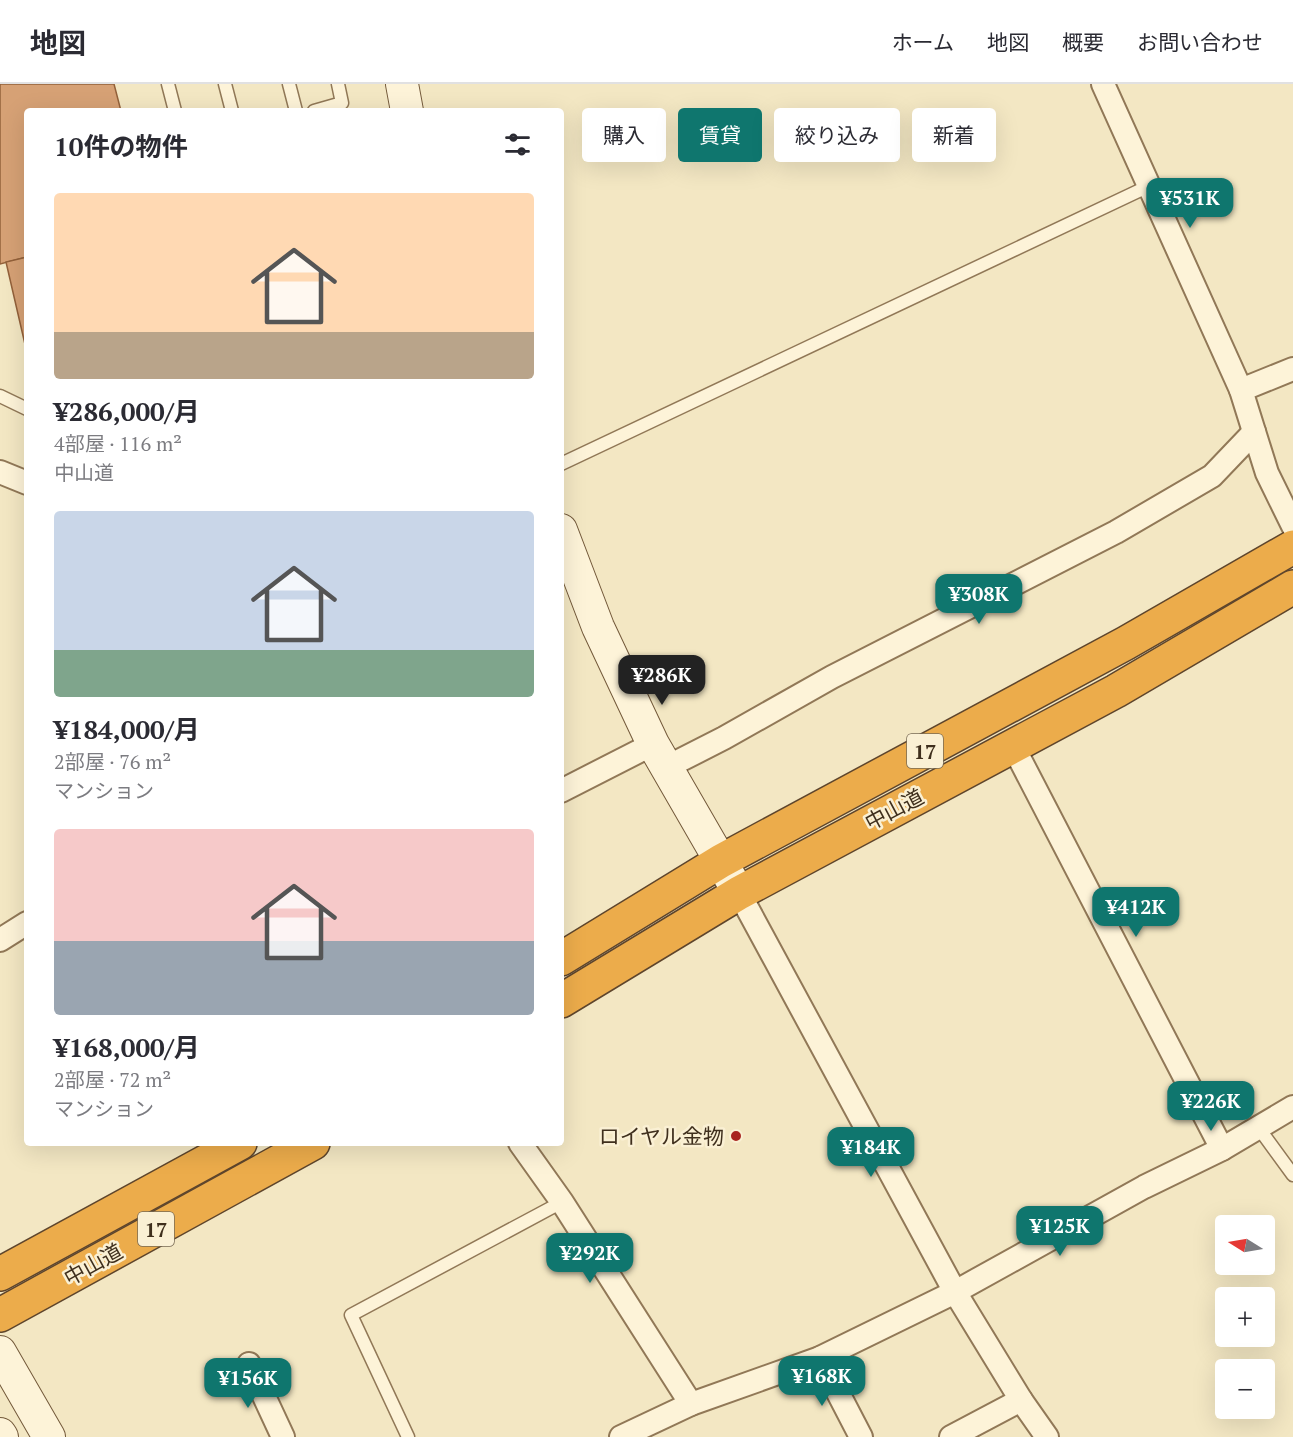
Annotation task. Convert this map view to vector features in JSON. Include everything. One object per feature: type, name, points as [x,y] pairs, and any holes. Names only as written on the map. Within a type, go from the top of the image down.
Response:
[{"type":"highway","name":"中山道","points":[[564,957],[721,861],[1126,643],[1293,547]]},
{"type":"highway","name":"中山道","points":[[564,999],[739,893],[1116,691],[1293,587]]},
{"type":"highway","name":"中山道","points":[[0,1274],[235,1146]]},
{"type":"highway","name":"中山道","points":[[0,1315],[308,1146]]},
{"type":"street","points":[[402,84],[406,108]]},
{"type":"street","points":[[1103,84],[1241,390],[1267,473],[1293,526]]},
{"type":"street","points":[[1241,390],[1293,369]]},
{"type":"street","points":[[564,790],[660,756],[724,738],[832,677],[1116,532],[1212,476],[1254,432]]},
{"type":"street","points":[[0,472],[24,482]]},
{"type":"street","points":[[564,538],[598,627],[660,756],[739,893],[956,1292],[1021,1400],[1047,1437]]},
{"type":"street","points":[[1013,746],[1222,1149]]},
{"type":"street","points":[[0,940],[24,925]]},
{"type":"street","points":[[621,1437],[691,1404],[820,1358],[956,1292],[1144,1187],[1222,1149],[1293,1107]]},
{"type":"street","points":[[522,1146],[562,1202],[691,1404]]},
{"type":"street","points":[[0,1352],[49,1437]]},
{"type":"street","points":[[820,1358],[861,1437]]},
{"type":"street","points":[[249,1364],[283,1437]]},
{"type":"street","points":[[951,1437],[1021,1400]]},
{"type":"lane","points":[[168,84],[174,108]]},
{"type":"lane","points":[[225,84],[231,108]]},
{"type":"lane","points":[[290,84],[296,108]]},
{"type":"lane","points":[[324,108],[342,103],[338,84]]},
{"type":"lane","points":[[564,463],[1149,186]]},
{"type":"lane","points":[[0,396],[24,408]]},
{"type":"lane","points":[[1258,1127],[1293,1175]]},
{"type":"lane","points":[[408,1437],[351,1315],[562,1202]]},
{"type":"building","points":[[0,84],[114,84],[120,108],[24,108],[24,258],[0,264]]},
{"type":"building","points":[[24,258],[24,340],[6,262]]},
{"type":"place","name":"ロイヤル金物","points":[[736,1136]]}]
